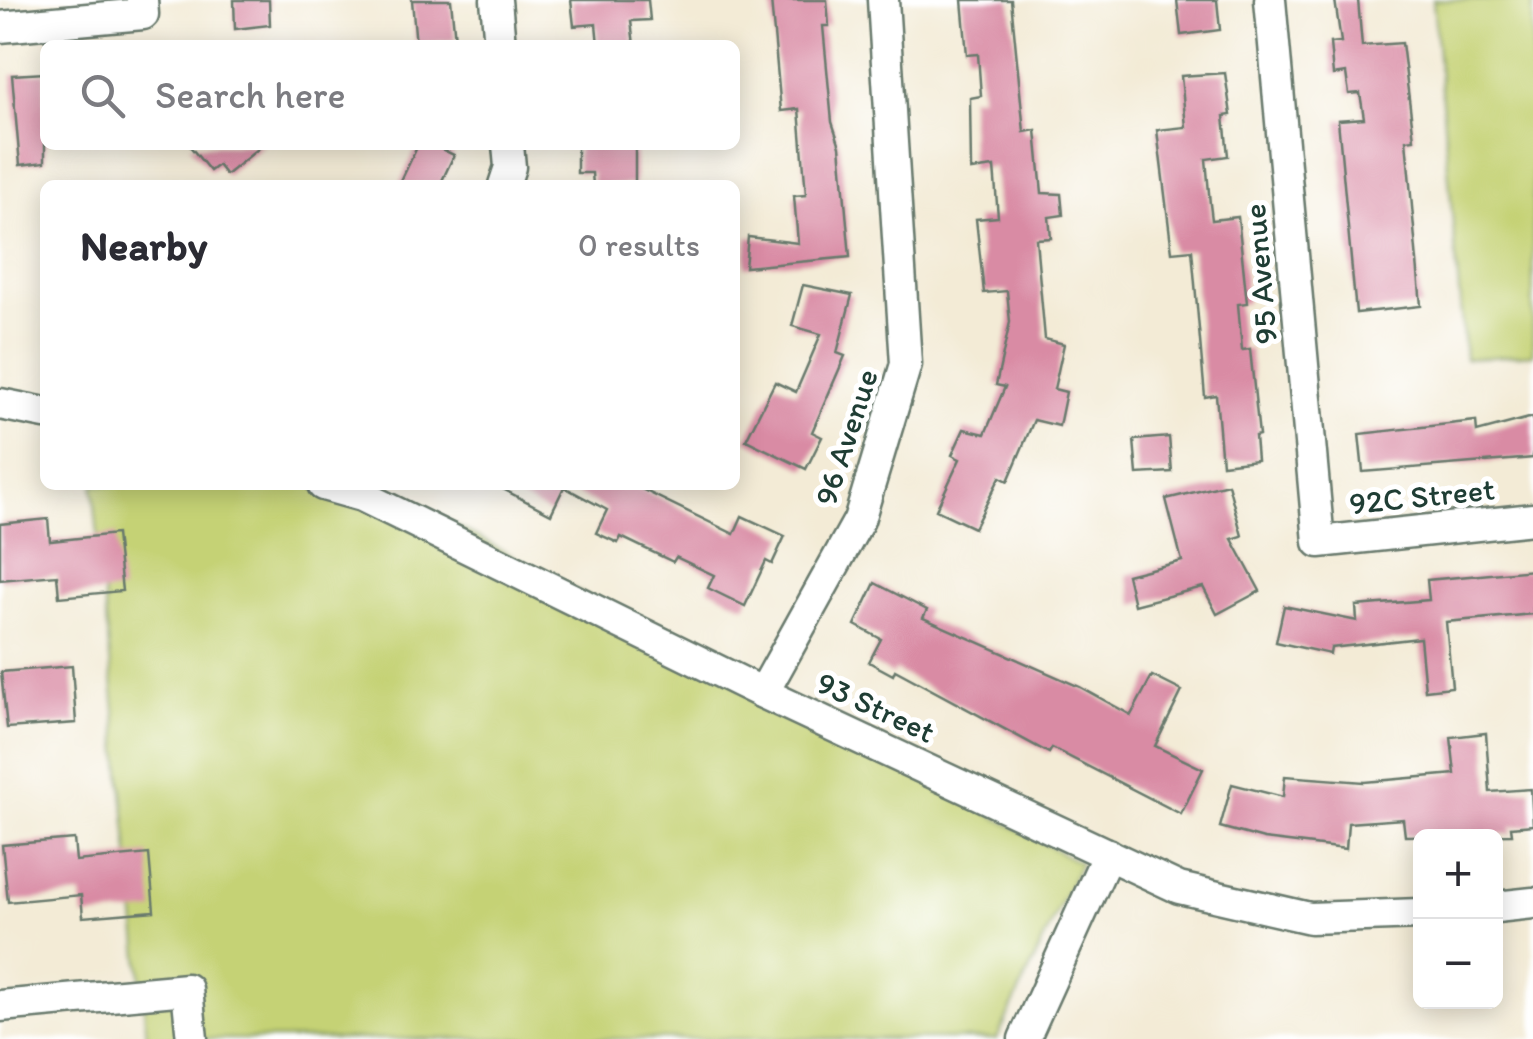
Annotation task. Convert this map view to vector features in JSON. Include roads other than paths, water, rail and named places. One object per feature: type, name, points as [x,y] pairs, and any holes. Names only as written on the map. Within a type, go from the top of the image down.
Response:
[{"type":"street","points":[[0,28],[143,14],[142,0]]},
{"type":"street","points":[[496,0],[500,40]]},
{"type":"street","name":"96 Avenue","points":[[763,692],[859,520],[906,364],[884,0]]},
{"type":"street","name":"95 Avenue","points":[[1270,0],[1319,542]]},
{"type":"street","points":[[506,180],[510,167],[508,150]]},
{"type":"street","points":[[0,404],[40,412]]},
{"type":"street","name":"93 Street","points":[[365,490],[763,692],[1179,888],[1310,918],[1413,914]]},
{"type":"street","name":"92C Street","points":[[1319,542],[1533,519]]},
{"type":"street","points":[[1024,1039],[1108,854]]},
{"type":"street","points":[[1503,906],[1533,903]]},
{"type":"street","points":[[0,1006],[187,989],[192,1039]]}]
